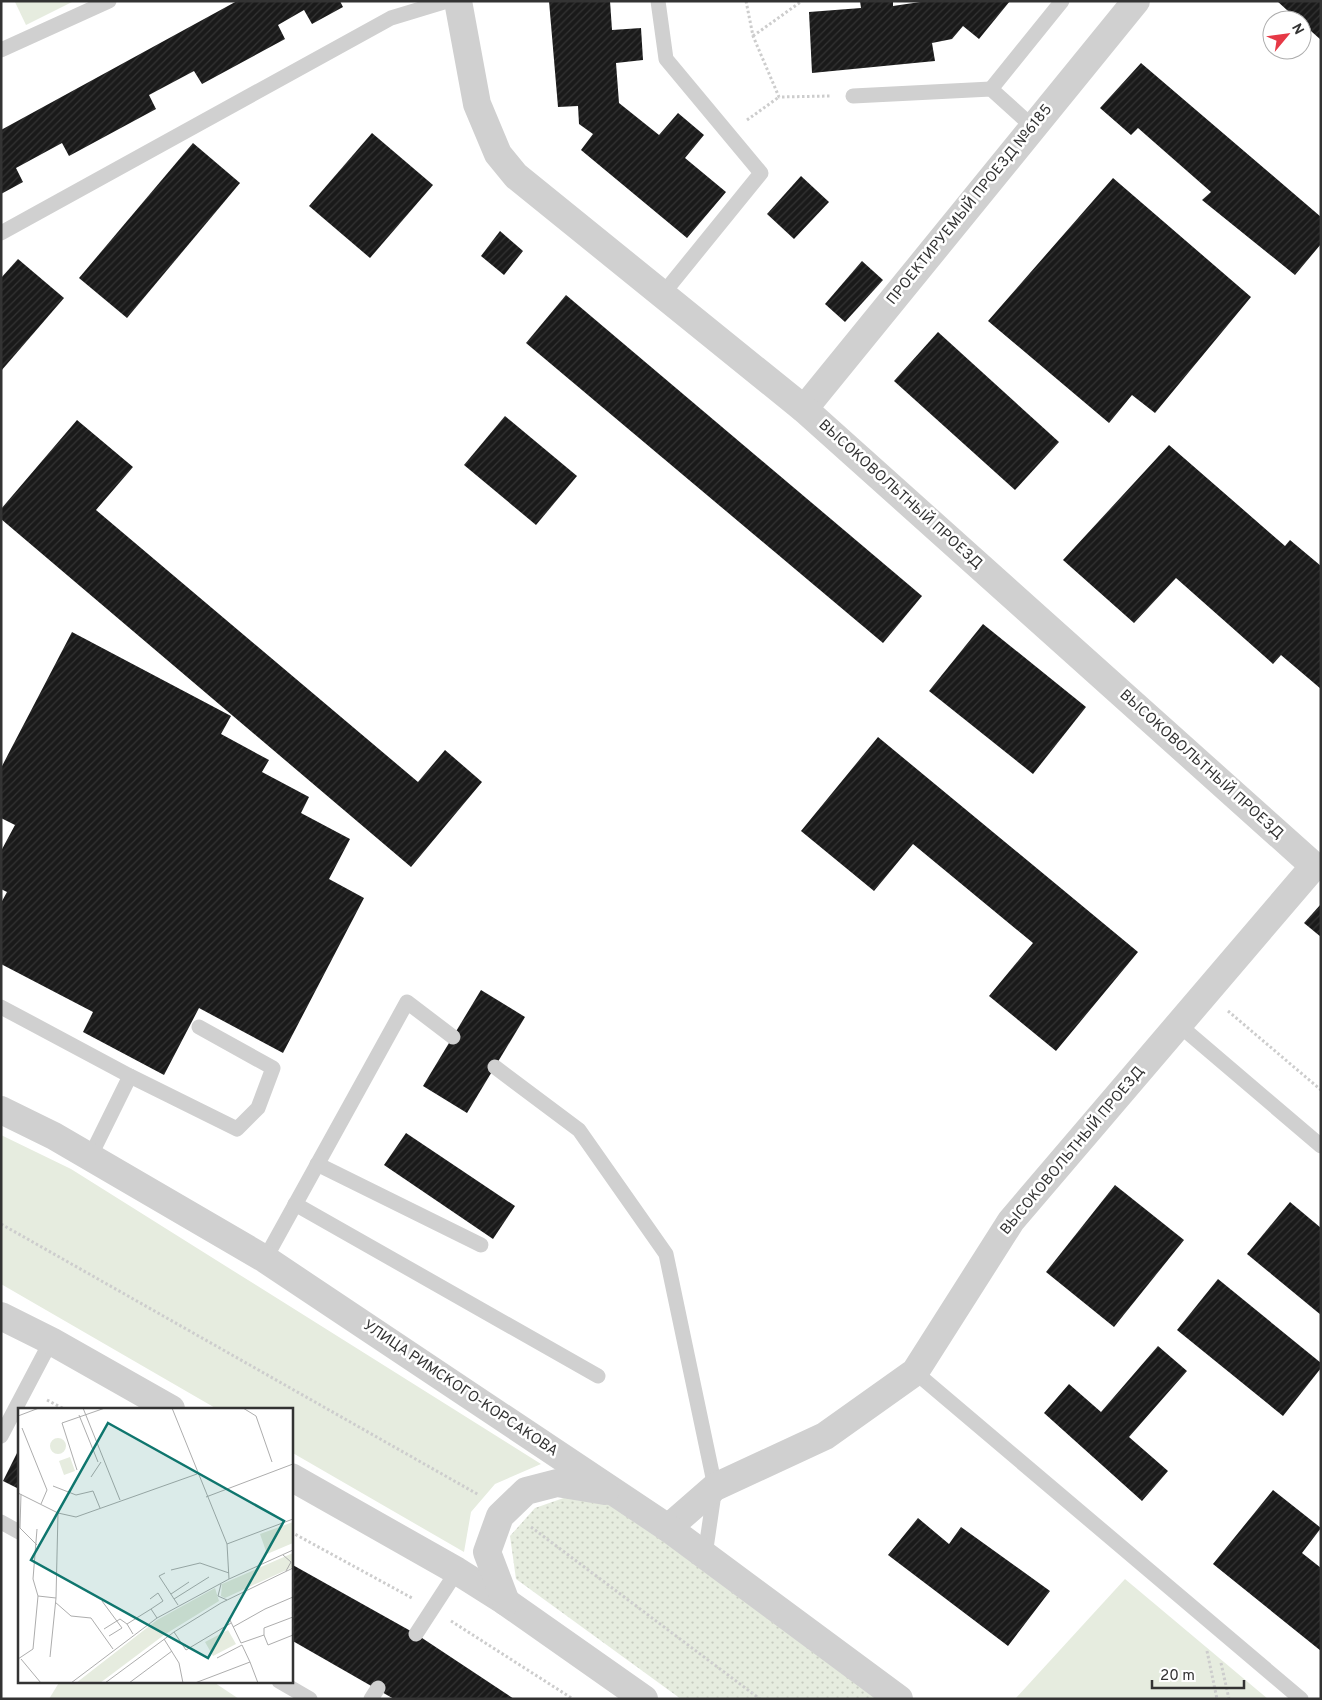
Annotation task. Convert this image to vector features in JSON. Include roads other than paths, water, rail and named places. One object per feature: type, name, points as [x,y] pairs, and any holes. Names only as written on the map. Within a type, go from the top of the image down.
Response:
[{"type":"street","name":"ВЫСОКОВОЛЬТНЫЙ ПРОЕЗД","points":[[458,1],[477,104],[498,154],[516,176],[804,408],[1318,862],[1011,1221],[915,1372],[825,1436],[715,1487],[668,1528]]},
{"type":"street","name":"ПРОЕКТИРУЕМЫЙ ПРОЕЗД №6185","points":[[804,408],[1136,1]]},
{"type":"street","name":"УЛИЦА РИМСКОГО-КОРСАКОВА","points":[[1,1110],[90,1157],[265,1259],[668,1528],[899,1699]]},
{"type":"street","points":[[1,1316],[51,1341],[169,1408]]},
{"type":"street","points":[[292,1478],[457,1570],[644,1699]]},
{"type":"street","points":[[506,1602],[487,1552],[500,1516],[526,1491],[557,1483],[614,1492]]},
{"type":"lane","points":[[1,50],[108,1]]},
{"type":"lane","points":[[1,233],[391,18],[447,1]]},
{"type":"lane","points":[[658,1],[666,59],[761,173],[662,295]]},
{"type":"lane","points":[[991,89],[1062,1]]},
{"type":"lane","points":[[853,96],[991,89],[1033,127]]},
{"type":"lane","points":[[265,1259],[407,1002],[453,1037]]},
{"type":"lane","points":[[1,1007],[130,1076],[238,1129],[258,1108],[273,1068],[199,1027]]},
{"type":"lane","points":[[1179,1025],[1321,1146]]},
{"type":"lane","points":[[495,1067],[579,1130],[666,1254],[715,1487],[705,1555]]},
{"type":"lane","points":[[90,1157],[130,1076]]},
{"type":"lane","points":[[318,1164],[481,1245]]},
{"type":"lane","points":[[295,1204],[598,1376]]},
{"type":"lane","points":[[1,1436],[51,1341]]},
{"type":"lane","points":[[915,1372],[1301,1699]]},
{"type":"lane","points":[[1,1522],[18,1531]]},
{"type":"lane","points":[[416,1634],[457,1570]]},
{"type":"lane","points":[[281,1682],[310,1699]]}]
